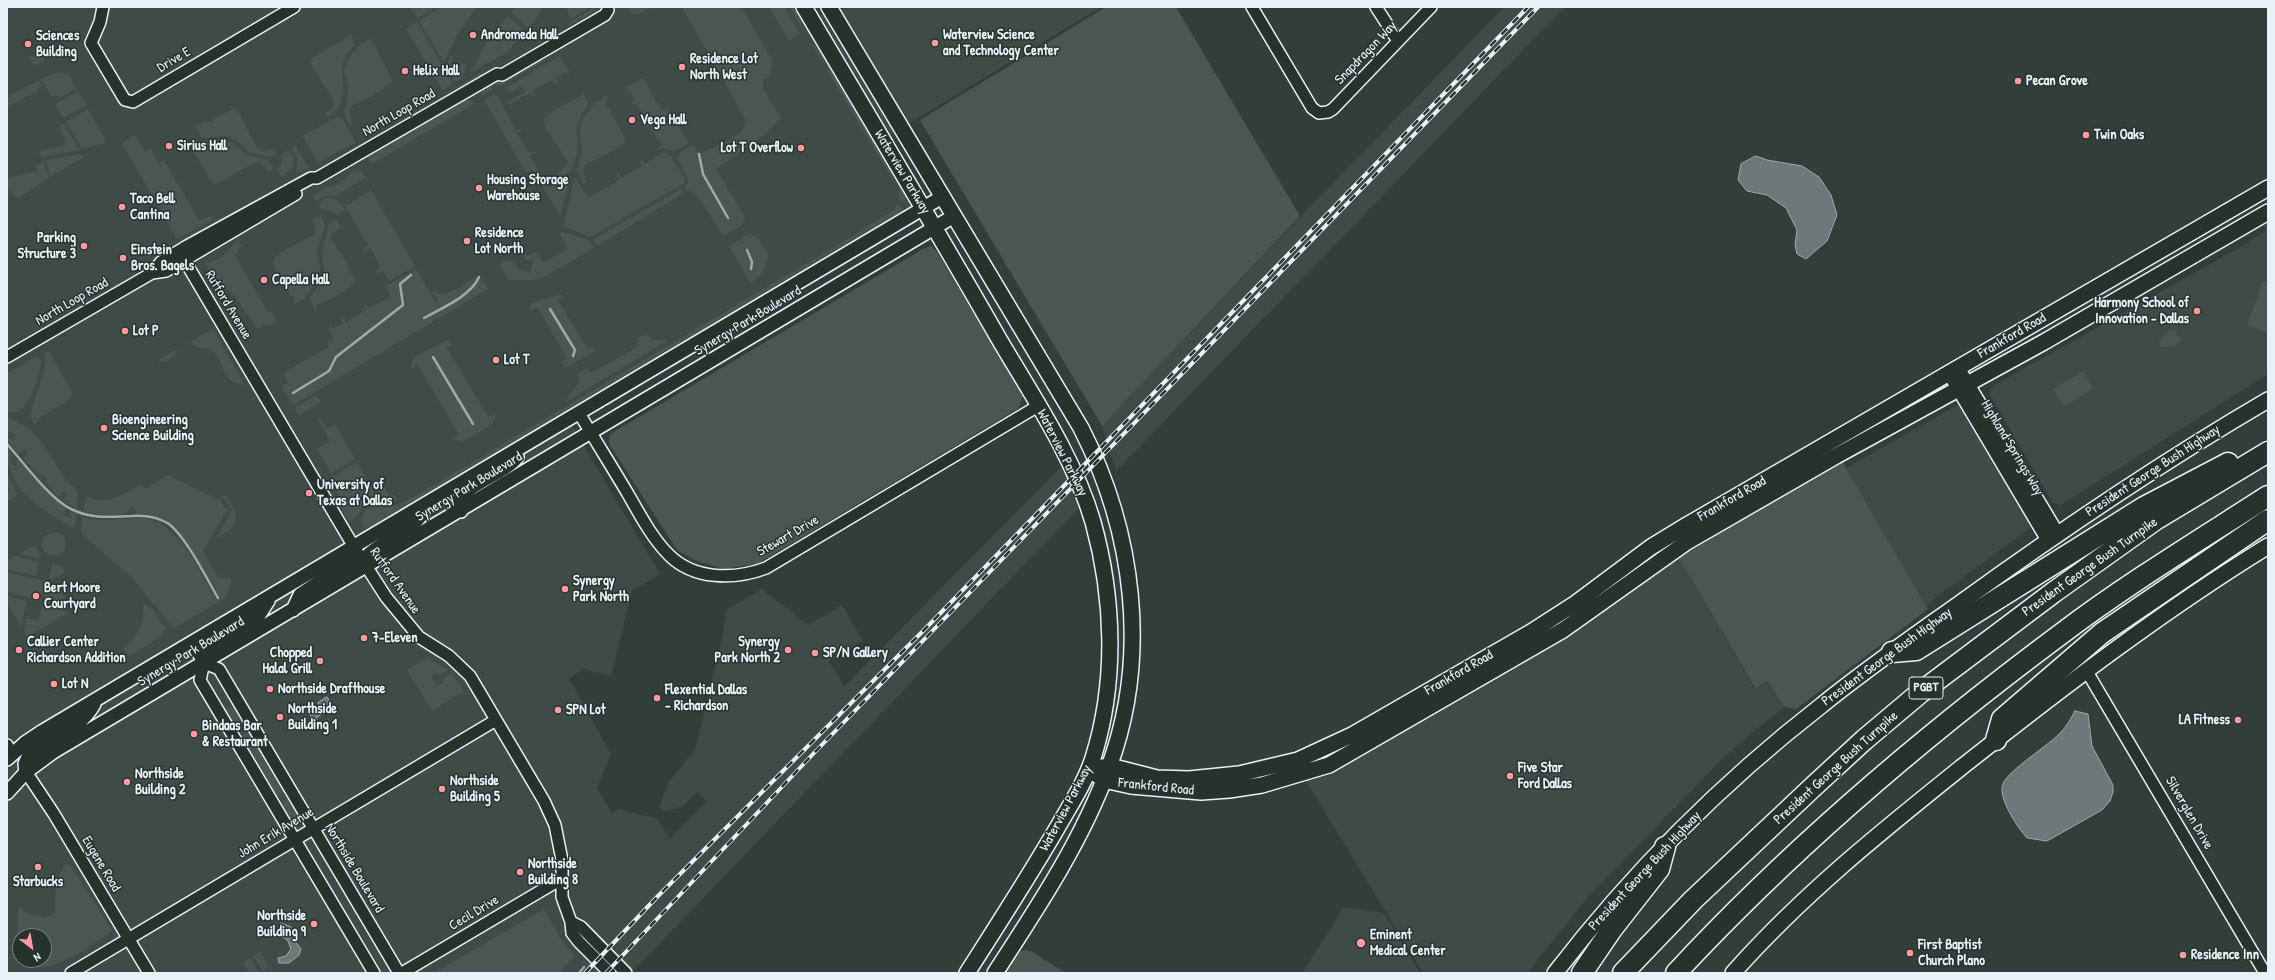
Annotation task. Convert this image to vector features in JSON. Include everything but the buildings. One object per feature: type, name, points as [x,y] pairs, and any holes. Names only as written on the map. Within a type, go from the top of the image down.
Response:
[{"type":"highway","points":[[1892,652],[1916,650],[2128,517],[2187,483],[2247,453],[2268,452]]},
{"type":"highway","name":"President George Bush Turnpike","points":[[1623,973],[1693,900],[1814,786],[1921,692],[2048,596],[2155,520],[2268,452]]},
{"type":"highway","points":[[1676,973],[1715,931],[1852,802],[1945,725],[2062,633],[2173,557],[2268,496]]},
{"type":"highway","points":[[1996,740],[2002,719],[2102,633],[2268,520]]},
{"type":"highway","points":[[1582,973],[1612,929],[1659,869],[1665,846]]},
{"type":"main road","name":"Waterview Parkway","points":[[804,7],[924,208],[1038,406],[1075,474],[1086,501],[1100,550],[1109,617],[1108,678],[1104,716],[1089,769],[1048,844],[967,973]]},
{"type":"main road","name":"Waterview Parkway","points":[[829,7],[1072,412],[1094,454],[1106,483],[1122,536],[1127,565],[1132,616],[1133,649],[1130,678],[1120,729],[1110,766],[1066,859],[995,973]]},
{"type":"main road","points":[[879,134],[898,123]]},
{"type":"main road","name":"Frankford Road","points":[[1089,769],[1104,780],[1155,790],[1201,792],[1229,790],[1262,785],[1314,771],[1344,758],[1535,638],[1579,601],[1669,536],[2268,188]]},
{"type":"main road","points":[[2234,208],[2244,226]]},
{"type":"main road","name":"Frankford Road","points":[[1089,769],[1110,766],[1156,778],[1189,779],[1239,774],[1298,760],[1352,735],[1535,638],[1590,612],[1687,542],[1962,385],[2044,342],[2268,212]]},
{"type":"main road","name":"President George Bush Highway","points":[[1555,973],[1601,916],[1665,846],[1717,795],[1771,746],[1821,705],[2052,537],[2173,457],[2268,400]]},
{"type":"main road","points":[[1732,973],[1789,913],[1836,870],[1996,740],[2086,670],[2168,610],[2268,546]]},
{"type":"main road","points":[[1109,617],[1132,616]]},
{"type":"street","name":"Drive E","points":[[103,7],[100,22],[91,43],[122,97],[125,100],[133,102],[294,7]]},
{"type":"street","name":"Snapdragon Way","points":[[1252,7],[1312,108],[1319,113],[1328,112],[1333,109],[1431,7]]},
{"type":"street","points":[[1376,7],[1398,41]]},
{"type":"street","name":"North Loop Road","points":[[7,357],[152,273],[161,262],[182,255],[265,202],[311,178],[317,178],[497,74],[499,69],[602,10],[611,9]]},
{"type":"street","name":"Synergy Park Boulevard","points":[[9,753],[95,700],[192,644],[942,197]]},
{"type":"street","name":"Synergy Park Boulevard","points":[[7,793],[26,772],[53,752],[591,434],[954,216]]},
{"type":"street","name":"Rutford Avenue","points":[[182,255],[366,567],[409,627],[419,637],[460,665],[470,676],[552,817],[561,849],[562,898],[571,922],[572,932],[578,942],[610,973]]},
{"type":"street","name":"Highland Springs Way","points":[[1953,370],[2052,537]]},
{"type":"street","name":"Stewart Drive","points":[[579,414],[645,523],[668,555],[696,571],[719,576],[732,576],[766,568],[1038,406]]},
{"type":"street","points":[[461,511],[457,503],[458,499],[516,459],[520,448]]},
{"type":"street","points":[[366,567],[368,555],[413,524],[424,514],[429,502]]},
{"type":"street","points":[[293,610],[300,595],[353,559],[354,547]]},
{"type":"street","points":[[270,597],[259,615],[207,649],[200,680],[374,973]]},
{"type":"street","name":"Northside Boulevard","points":[[192,644],[204,663],[219,669],[313,829],[401,973]]},
{"type":"street","name":"Silverglen Drive","points":[[2086,670],[2265,973]]},
{"type":"street","points":[[26,772],[25,764],[28,757],[75,727],[90,712],[95,700]]},
{"type":"street","name":"John Erik Avenue","points":[[71,973],[496,720]]},
{"type":"street","points":[[9,753],[26,772]]},
{"type":"street","name":"Eugene Road","points":[[26,772],[54,814],[149,973]]},
{"type":"street","name":"Cecil Drive","points":[[401,973],[561,879]]},
{"type":"street","points":[[571,922],[581,927],[626,973]]},
{"type":"shaded area","name":"University of Texas at Dallas","points":[[7,7],[794,7],[802,21],[850,7],[1101,7],[875,144],[912,205],[564,412],[660,574],[632,591],[611,676],[584,669],[569,678],[611,754],[597,788],[612,813],[618,809],[658,819],[670,839],[707,802],[697,792],[683,806],[666,812],[659,808],[669,781],[695,750],[722,640],[726,610],[762,589],[808,625],[842,605],[863,641],[829,661],[844,686],[1063,465],[1075,489],[1080,507],[631,973],[7,973]]},
{"type":"shaded area","points":[[410,7],[436,7],[418,18]]},
{"type":"shaded area","points":[[441,7],[477,7],[457,35],[444,62],[419,21]]},
{"type":"shaded area","points":[[517,7],[538,7],[542,9],[529,29],[511,12]]},
{"type":"shaded area","points":[[567,7],[590,7],[573,18],[569,17]]},
{"type":"shaded area","points":[[629,7],[653,7],[636,15],[629,12]]},
{"type":"shaded area","points":[[682,7],[741,7],[773,61],[770,76],[763,80],[763,89],[781,118],[765,134],[716,169],[745,217],[742,225],[723,236],[700,199],[690,190],[687,192],[684,187],[688,184],[688,179],[677,158],[679,153],[693,145],[699,154],[721,145],[735,137],[741,132],[745,119]]},
{"type":"shaded area","points":[[769,7],[785,7],[799,33],[789,41]]},
{"type":"shaded area","points":[[790,7],[793,7],[801,21],[802,29]]},
{"type":"shaded area","points":[[1106,7],[1176,7],[1300,216],[1102,426],[920,120]]},
{"type":"shaded area","points":[[1504,7],[1565,7],[1116,471],[1102,426],[1303,214]]},
{"type":"shaded area","points":[[593,8],[597,10],[570,25],[570,22]]},
{"type":"shaded area","points":[[508,16],[526,32],[506,53],[471,72],[489,38]]},
{"type":"shaded area","points":[[417,22],[453,84],[442,90],[406,28]]},
{"type":"shaded area","points":[[351,33],[355,45],[346,55],[342,65],[344,90],[339,108],[327,118],[324,114],[334,107],[334,101],[311,64],[311,58],[347,38]]},
{"type":"shaded area","points":[[371,38],[372,44],[376,47],[392,81],[379,92],[352,106],[349,112],[352,122],[349,124],[345,114],[348,83],[345,68],[353,53]]},
{"type":"shaded area","points":[[811,44],[817,47],[893,176],[893,180],[832,79],[826,65]]},
{"type":"shaded area","points":[[38,53],[45,60],[34,66],[29,57]]},
{"type":"shaded area","points":[[451,55],[453,56],[450,63],[459,67],[462,62],[467,65],[462,78],[455,82],[446,66]]},
{"type":"shaded area","points":[[560,56],[570,73],[568,74],[566,72],[555,78],[558,83],[555,84],[552,80],[532,91],[535,96],[533,98],[530,93],[509,104],[511,110],[507,102],[524,93],[525,89],[520,87],[510,93],[507,87]]},
{"type":"shaded area","points":[[533,60],[544,61],[500,86],[495,82]]},
{"type":"shaded area","points":[[484,71],[485,74],[461,88],[455,88]]},
{"type":"shaded area","points":[[63,72],[70,77],[76,88],[59,98],[57,95],[52,98],[41,79],[55,73]]},
{"type":"shaded area","points":[[643,78],[662,111],[668,108],[689,143],[675,151],[663,148],[659,150],[658,148],[662,145],[650,126],[645,128],[644,126],[649,123],[636,103],[632,105],[631,103],[635,100],[629,90],[627,91],[625,88]]},
{"type":"shaded area","points":[[39,80],[42,86],[37,89],[38,91],[7,107],[7,97]]},
{"type":"shaded area","points":[[491,84],[493,89],[482,97],[481,91]]},
{"type":"shaded area","points":[[78,91],[86,105],[63,118],[55,104]]},
{"type":"shaded area","points":[[583,91],[589,105],[582,113],[576,127],[578,150],[572,169],[560,178],[558,175],[568,163],[545,126],[544,119],[555,110],[581,96]]},
{"type":"shaded area","points":[[493,95],[498,96],[516,131],[521,128],[522,130],[517,133],[529,153],[533,151],[534,153],[530,156],[548,187],[571,176],[560,216],[533,170],[526,173],[484,100]]},
{"type":"shaded area","points":[[607,96],[606,105],[611,110],[611,115],[615,119],[626,140],[614,151],[585,165],[583,171],[587,182],[583,184],[577,170],[582,151],[580,134],[581,122],[594,104]]},
{"type":"shaded area","points":[[466,99],[472,101],[474,104],[372,164],[370,163],[368,157],[371,154]]},
{"type":"shaded area","points":[[235,108],[239,112],[259,149],[264,152],[274,149],[277,153],[269,157],[250,152],[235,140],[225,136],[202,138],[195,127],[205,121],[212,122],[214,118]]},
{"type":"shaded area","points":[[88,109],[106,141],[105,143],[82,149],[66,122]]},
{"type":"shaded area","points":[[337,117],[343,120],[356,142],[318,163],[302,136]]},
{"type":"shaded area","points":[[64,123],[79,150],[42,157],[38,152],[64,145],[65,139],[58,127]]},
{"type":"shaded area","points":[[135,135],[145,151],[151,148],[158,163],[164,160],[198,219],[203,220],[210,216],[213,220],[177,239],[122,143]]},
{"type":"shaded area","points":[[218,140],[232,143],[246,155],[267,160],[273,168],[269,171],[260,162],[254,163],[214,185],[191,148],[201,143]]},
{"type":"shaded area","points":[[295,145],[309,168],[300,173],[296,170],[297,157],[291,148]]},
{"type":"shaded area","points":[[289,150],[294,159],[293,167],[282,177],[277,169],[282,162],[281,155]]},
{"type":"shaded area","points":[[663,152],[671,156],[685,180],[683,184],[590,237],[563,226],[575,178],[588,198],[619,180],[616,174],[618,173],[621,178],[642,166],[640,161],[642,159],[645,164]]},
{"type":"shaded area","points":[[81,154],[84,157],[50,177],[46,160]]},
{"type":"shaded area","points":[[1756,156],[1767,160],[1802,166],[1819,177],[1831,195],[1837,215],[1827,241],[1806,259],[1797,254],[1795,245],[1797,230],[1786,208],[1767,195],[1747,191],[1738,180],[1741,164]]},
{"type":"shaded area","points":[[44,161],[49,178],[18,198],[7,189],[7,178],[37,171],[36,166]]},
{"type":"shaded area","points":[[356,170],[358,172],[362,170],[366,178],[335,196],[325,196],[316,201],[313,196],[327,187],[335,186]]},
{"type":"shaded area","points":[[899,186],[906,197],[904,201],[899,200]]},
{"type":"shaded area","points":[[681,189],[684,193],[597,246],[594,239]]},
{"type":"shaded area","points":[[371,190],[415,266],[389,281],[383,271],[377,274],[376,272],[381,268],[370,248],[365,251],[363,248],[368,245],[345,206]]},
{"type":"shaded area","points":[[327,198],[337,200],[345,210],[337,215],[330,210],[322,211],[318,203]]},
{"type":"shaded area","points":[[898,204],[903,209],[901,211],[366,529],[361,522],[365,511],[377,504],[398,505],[417,495],[859,232],[885,216]]},
{"type":"shaded area","points":[[321,215],[325,224],[317,253],[320,268],[318,280],[305,298],[292,305],[295,300],[278,274],[273,263],[273,259],[283,251],[315,234],[316,229],[312,220]]},
{"type":"shaded area","points":[[336,219],[341,227],[332,234],[331,239],[348,264],[349,272],[354,276],[355,282],[343,292],[316,305],[316,312],[310,297],[322,281],[324,270],[322,251],[329,224]]},
{"type":"shaded area","name":"Harmony School of Innovation - Dallas","points":[[2268,223],[2268,374],[2061,505],[2053,503],[1989,393],[1993,386],[2237,249],[2266,231],[2264,226]]},
{"type":"shaded area","points":[[563,232],[590,241],[594,248],[544,277],[533,280],[508,280],[499,264],[505,260],[515,262],[518,269],[530,272],[533,261],[524,259],[525,255],[522,255],[525,253],[528,256],[536,252],[543,263],[568,249],[559,233]]},
{"type":"shaded area","points":[[749,234],[757,237],[769,256],[762,274],[751,284],[729,246]]},
{"type":"shaded area","points":[[238,239],[242,246],[237,249],[239,252],[234,254],[268,312],[271,311],[277,321],[269,326],[267,323],[257,329],[238,300],[220,283],[205,264],[222,257]]},
{"type":"shaded area","points":[[931,246],[937,252],[1023,396],[1019,408],[757,564],[723,569],[695,560],[677,550],[609,444],[610,434],[923,249]]},
{"type":"shaded area","points":[[416,269],[436,303],[438,301],[431,290],[442,294],[448,293],[460,288],[476,277],[481,278],[488,289],[293,405],[281,386],[288,382],[283,373],[329,347],[327,343],[334,339],[328,328],[331,326],[333,329],[343,323],[340,318],[343,317],[346,322],[366,310],[364,305],[366,304],[369,308],[390,297],[386,286]]},
{"type":"shaded area","points":[[2263,281],[2268,282],[2268,333],[2247,325]]},
{"type":"shaded area","points":[[560,294],[564,296],[558,300],[588,350],[595,346],[594,352],[567,367],[561,362],[567,358],[537,307],[530,311],[529,308],[532,303]]},
{"type":"shaded area","points":[[213,329],[245,385],[236,383],[226,375],[217,355],[212,351],[195,346],[190,342]]},
{"type":"shaded area","points":[[2171,329],[2176,330],[2176,334],[2182,339],[2178,344],[2164,348],[2160,346],[2159,341]]},
{"type":"shaded area","points":[[648,334],[651,341],[667,339],[667,341],[565,402],[580,380],[577,374],[586,368],[591,373],[639,346],[636,338]]},
{"type":"shaded area","points":[[447,340],[453,344],[447,348],[488,417],[495,413],[495,418],[489,426],[478,434],[462,442],[452,438],[459,435],[418,365],[411,369],[413,358]]},
{"type":"shaded area","points":[[178,349],[170,360],[157,361]]},
{"type":"shaded area","points":[[48,350],[72,392],[69,400],[38,419],[40,421],[34,424],[31,419],[31,411],[44,372],[44,354]]},
{"type":"shaded area","points":[[37,356],[41,360],[41,366],[37,381],[30,397],[22,410],[17,413],[7,412],[7,373]]},
{"type":"shaded area","points":[[2083,371],[2093,389],[2064,406],[2053,389]]},
{"type":"shaded area","points":[[317,395],[321,402],[299,415],[294,408]]},
{"type":"shaded area","points":[[1958,405],[2031,527],[1926,605],[1846,468]]},
{"type":"shaded area","points":[[7,417],[26,427],[39,439],[66,480],[78,493],[77,509],[63,500],[67,495],[63,492],[59,497],[45,482],[48,480],[43,474],[40,476],[23,458],[28,453],[24,449],[19,454],[7,441],[7,438],[14,440],[15,434],[7,431]]},
{"type":"shaded area","points":[[317,418],[321,419],[327,429],[335,424],[355,459],[331,473],[317,449],[330,441]]},
{"type":"shaded area","points":[[7,448],[12,454],[10,464],[16,466],[17,459],[54,498],[66,508],[64,516],[70,517],[71,511],[77,514],[74,529],[38,506],[19,488],[13,477],[9,464]]},
{"type":"shaded area","points":[[1842,461],[1928,609],[1796,709],[1784,707],[1767,681],[1755,688],[1679,558]]},
{"type":"shaded area","points":[[357,462],[376,496],[372,502],[363,507],[357,516],[349,522],[339,504],[338,493],[329,479]]},
{"type":"shaded area","points":[[7,474],[18,495],[7,502]]},
{"type":"shaded area","points":[[168,475],[211,496],[213,495],[216,500],[219,499],[227,510],[203,551],[218,577],[231,578],[227,597],[178,626],[173,627],[131,577],[81,533],[82,517],[96,520],[140,518],[153,520],[165,527],[176,537],[195,562],[217,600],[220,598],[211,581],[181,535],[167,521],[147,514],[134,513],[136,511],[132,507],[125,514],[107,515],[83,512],[86,496],[93,499],[107,500],[121,496],[141,484],[145,489]]},
{"type":"shaded area","points":[[385,487],[390,496],[394,494],[398,500],[384,500],[379,490]]},
{"type":"shaded area","points":[[225,495],[234,509],[236,520],[234,525],[225,534],[217,538],[232,509],[222,496]]},
{"type":"shaded area","points":[[54,532],[63,535],[66,544],[63,553],[54,556],[45,553],[42,544],[45,535]]},
{"type":"shaded area","points":[[35,545],[40,555],[39,558],[19,554]]},
{"type":"shaded area","points":[[15,556],[39,562],[36,576],[7,569],[7,561]]},
{"type":"shaded area","points":[[1679,558],[1754,688],[1766,681],[1784,707],[1719,762],[1589,896],[1527,973],[1423,973],[1306,781],[1326,775],[1554,645]]},
{"type":"shaded area","points":[[52,565],[61,566],[65,572],[54,578],[55,580],[49,579]]},
{"type":"shaded area","points":[[7,572],[45,581],[40,600],[7,592]]},
{"type":"shaded area","points":[[48,582],[57,584],[71,608],[43,601]]},
{"type":"shaded area","points":[[7,596],[27,601],[21,627],[7,603]]},
{"type":"shaded area","points":[[145,604],[153,610],[166,629],[162,632],[162,636],[130,656],[123,649],[133,639],[142,624],[143,607]]},
{"type":"shaded area","points":[[42,605],[70,612],[27,637],[24,631],[26,618],[38,621]]},
{"type":"shaded area","points":[[428,658],[448,670],[439,675],[437,672],[431,676],[437,686],[444,682],[442,679],[451,673],[464,691],[432,711],[407,670]]},
{"type":"shaded area","points":[[327,697],[333,707],[331,708],[332,711],[328,714],[326,711],[316,718],[317,720],[314,722],[307,710],[319,705],[318,703]]},
{"type":"shaded area","points":[[235,704],[246,723],[235,730],[224,711]]},
{"type":"shaded area","points":[[2075,711],[2088,714],[2092,746],[2113,785],[2113,792],[2110,801],[2102,810],[2047,841],[2027,838],[2009,812],[2003,797],[2003,784],[2006,778],[2062,731]]},
{"type":"shaded area","points":[[251,730],[286,790],[275,797],[239,737]]},
{"type":"shaded area","points":[[291,797],[302,816],[291,823],[279,803]]},
{"type":"shaded area","points":[[69,864],[112,930],[79,953],[52,965],[52,928],[17,928],[19,907],[28,914],[45,918],[55,913],[56,882],[64,866]]},
{"type":"shaded area","name":"Eminent Medical Center","points":[[1344,907],[1384,913],[1420,973],[1302,973]]},
{"type":"shaded area","points":[[544,909],[560,938],[575,956],[559,973],[434,973]]},
{"type":"shaded area","points":[[281,923],[291,927],[292,937],[301,949],[299,955],[289,963],[279,963],[278,958],[286,956],[291,949],[287,939],[279,936]]},
{"type":"shaded area","points":[[1026,950],[1031,951],[1066,973],[1003,973],[1015,955]]},
{"type":"shaded area","points":[[260,952],[269,967],[263,971],[253,956]]},
{"type":"shaded area","points":[[250,958],[259,973],[250,973],[243,963]]},
{"type":"waterway","points":[[699,154],[703,174],[728,218]]},
{"type":"waterway","points":[[747,250],[752,262],[751,269]]},
{"type":"waterway","points":[[293,393],[329,371],[336,357],[403,305],[400,284],[411,275]]},
{"type":"waterway","points":[[424,318],[463,296],[470,290],[479,277]]},
{"type":"waterway","points":[[550,309],[575,350],[573,356]]},
{"type":"waterway","points":[[433,357],[473,424]]},
{"type":"waterway","points":[[7,444],[46,489],[54,497],[71,509],[100,517],[145,516],[169,524],[176,530],[189,548],[218,598]]},
{"type":"waterway","points":[[579,973],[584,967]]},
{"type":"railway","points":[[585,973],[658,896],[926,628],[1528,7]]},
{"type":"railway","points":[[606,973],[813,754],[1538,7]]},
{"type":"place","name":"Andromeda Hall","points":[[473,35]]},
{"type":"place","name":"Waterview Science and Technology Center","points":[[935,43]]},
{"type":"place","name":"Sciences Building","points":[[28,44]]},
{"type":"place","name":"Residence Lot North West","points":[[682,67]]},
{"type":"place","name":"Helix Hall","points":[[405,71]]},
{"type":"place","name":"Pecan Grove","points":[[2018,81]]},
{"type":"place","name":"Vega Hall","points":[[632,120]]},
{"type":"place","name":"Twin Oaks","points":[[2086,135]]},
{"type":"place","name":"Sirius Hall","points":[[169,146]]},
{"type":"place","name":"Lot T Overflow","points":[[801,148]]},
{"type":"place","name":"Housing Storage Warehouse","points":[[479,188]]},
{"type":"place","name":"Taco Bell Cantina","points":[[122,207]]},
{"type":"place","name":"Residence Lot North","points":[[467,241]]},
{"type":"place","name":"Parking Structure 3","points":[[84,246]]},
{"type":"place","name":"Einstein Bros. Bagels","points":[[123,258]]},
{"type":"place","name":"Capella Hall","points":[[264,280]]},
{"type":"place","name":"Harmony School of Innovation - Dallas","points":[[2197,311]]},
{"type":"place","name":"Lot P","points":[[125,331]]},
{"type":"place","name":"Lot T","points":[[496,360]]},
{"type":"place","name":"Bioengineering Science Building","points":[[104,428]]},
{"type":"place","name":"University of Texas at Dallas","points":[[309,493]]},
{"type":"place","name":"Synergy Park North","points":[[565,589]]},
{"type":"place","name":"Bert Moore Courtyard","points":[[36,596]]},
{"type":"place","name":"7-Eleven","points":[[364,638]]},
{"type":"place","name":"Callier Center Richardson Addition","points":[[19,650]]},
{"type":"place","name":"Synergy Park North 2","points":[[788,650]]},
{"type":"place","name":"SP/N Gallery","points":[[815,653]]},
{"type":"place","name":"Chopped Halal Grill","points":[[320,661]]},
{"type":"place","name":"Lot N","points":[[54,684]]},
{"type":"place","name":"Northside Drafthouse","points":[[270,689]]},
{"type":"place","name":"Flexential Dallas - Richardson","points":[[657,698]]},
{"type":"place","name":"SPN Lot","points":[[558,710]]},
{"type":"place","name":"Northside Building 1","points":[[280,717]]},
{"type":"place","name":"LA Fitness","points":[[2238,720]]},
{"type":"place","name":"Bindaas Bar & Restaurant","points":[[194,734]]},
{"type":"place","name":"Five Star Ford Dallas","points":[[1510,776]]},
{"type":"place","name":"Northside Building 2","points":[[127,782]]},
{"type":"place","name":"Northside Building 5","points":[[442,789]]},
{"type":"place","name":"Starbucks","points":[[38,867]]},
{"type":"place","name":"Northside Building 8","points":[[520,872]]},
{"type":"place","name":"Northside Building 9","points":[[314,924]]},
{"type":"place","name":"Eminent Medical Center","points":[[1361,943]]},
{"type":"place","name":"First Baptist Church Plano","points":[[1910,953]]},
{"type":"place","name":"Residence Inn","points":[[2183,955]]}]
